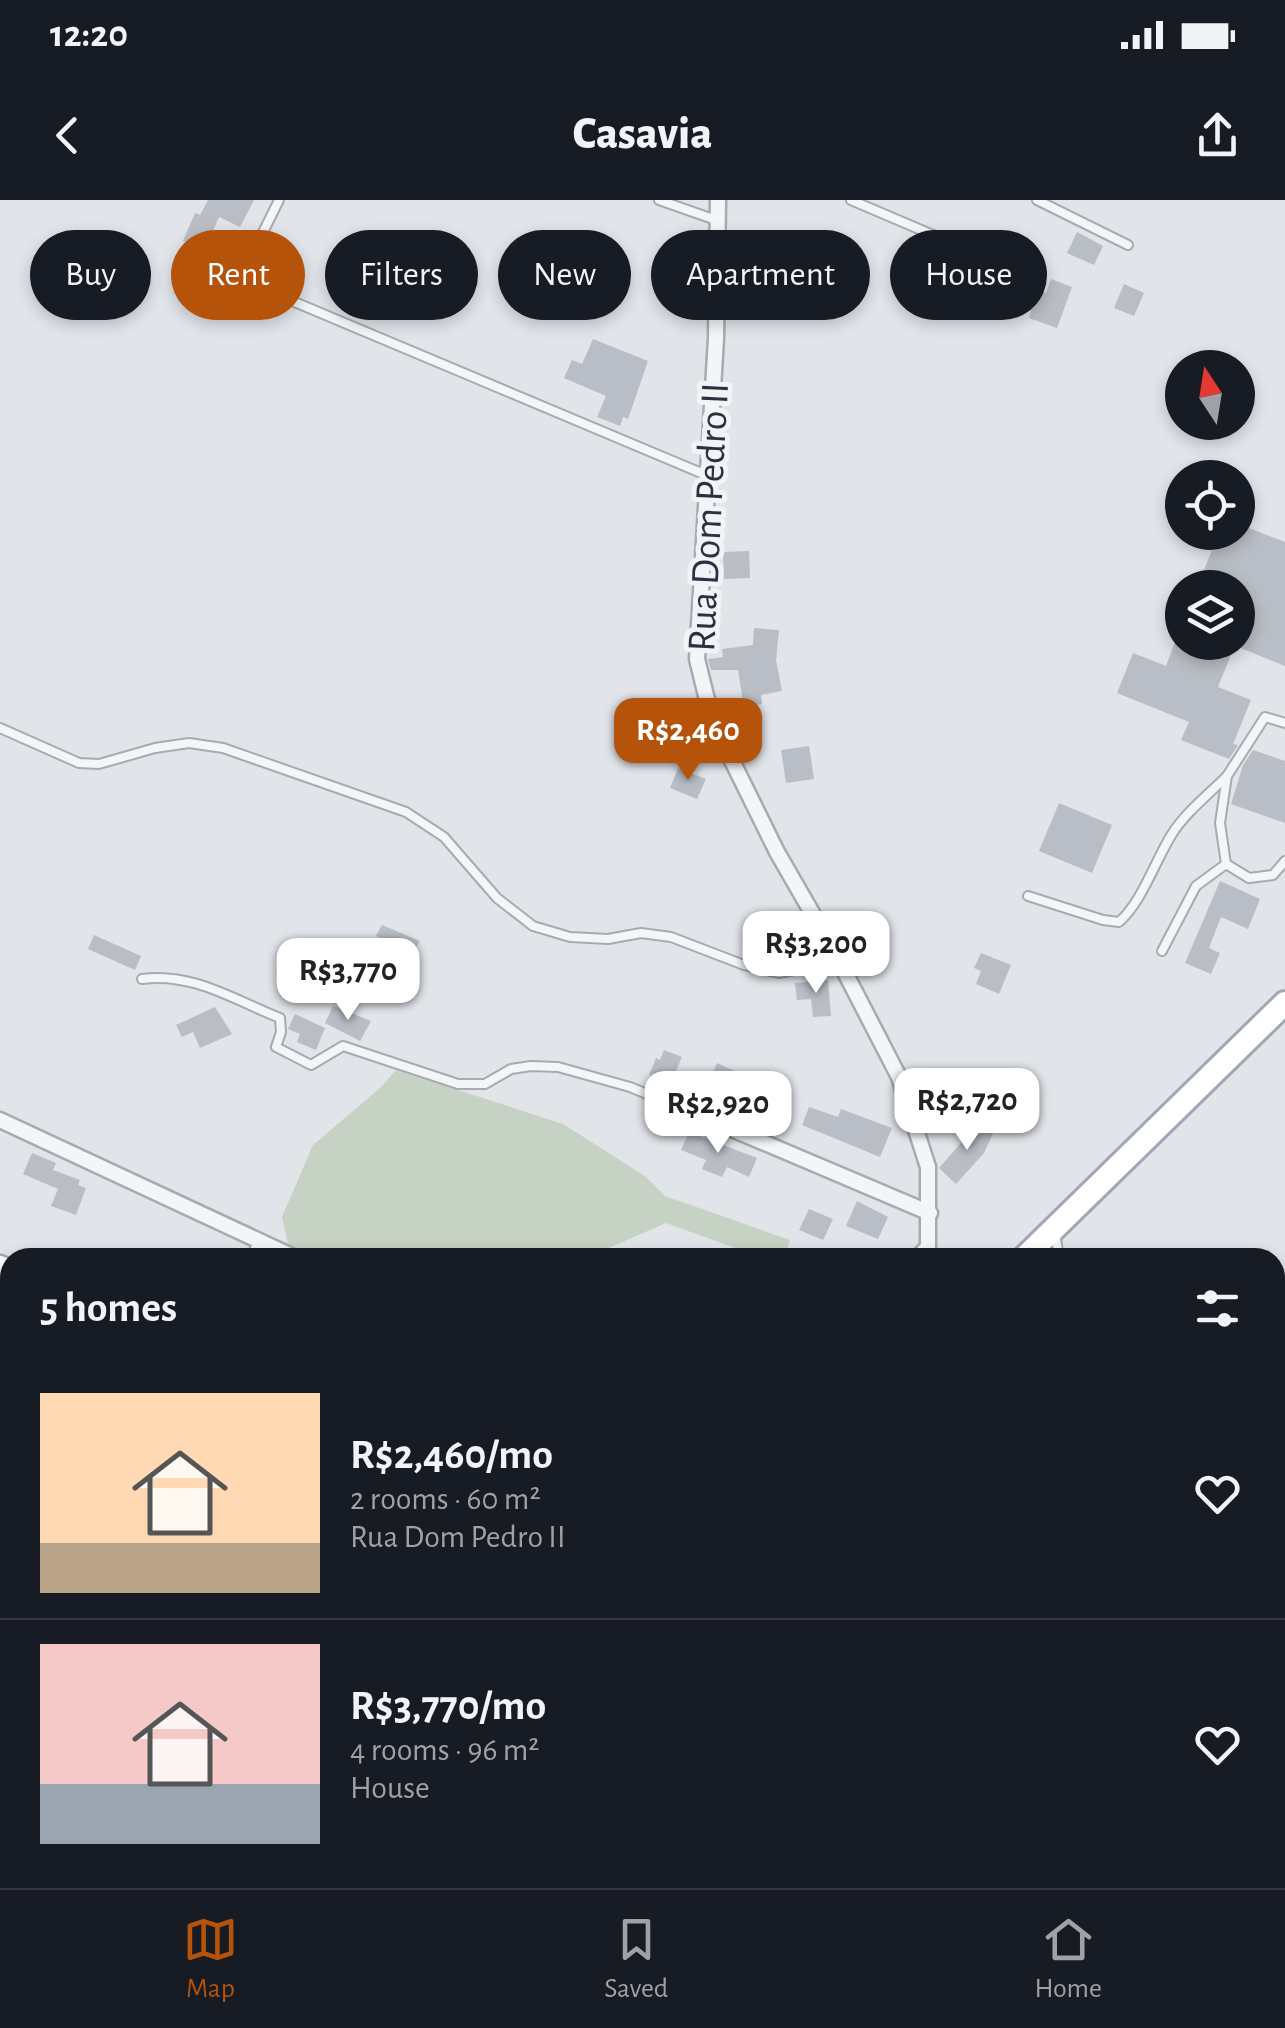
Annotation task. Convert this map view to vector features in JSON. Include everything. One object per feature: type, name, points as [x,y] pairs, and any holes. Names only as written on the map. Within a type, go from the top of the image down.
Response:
[{"type":"main road","points":[[1035,1248],[1285,1002]]},
{"type":"street","name":"Rua Dom Pedro II","points":[[718,200],[716,338],[697,659],[712,720],[776,852],[834,951],[904,1091],[928,1167],[927,1248]]},
{"type":"street","points":[[706,1118],[930,1213]]},
{"type":"street","points":[[0,1120],[274,1248]]},
{"type":"lane","points":[[279,200],[240,279],[706,475]]},
{"type":"lane","points":[[660,200],[718,221]]},
{"type":"lane","points":[[851,200],[922,230]]},
{"type":"lane","points":[[1037,200],[1128,245]]},
{"type":"lane","points":[[1028,896],[1119,922],[1132,910],[1175,829],[1227,776],[1265,716],[1285,722]]},
{"type":"lane","points":[[0,728],[79,763],[99,764],[188,743],[223,748],[406,812],[444,837],[497,898],[533,926],[570,937],[608,939],[641,933],[671,938],[744,965],[779,973],[813,966],[834,951]]},
{"type":"lane","points":[[1226,864],[1220,823],[1227,776]]},
{"type":"lane","points":[[1226,864],[1249,878],[1273,875],[1285,861]]},
{"type":"lane","points":[[1162,951],[1196,886],[1226,864]]},
{"type":"lane","points":[[142,978],[177,979],[214,988],[255,1005],[280,1018],[276,1047],[311,1065],[343,1046],[458,1084],[485,1084],[510,1069],[558,1067],[630,1087],[706,1118]]},
{"type":"lane","points":[[1054,1230],[1057,1248]]},
{"type":"lane","points":[[256,1248],[258,1241]]},
{"type":"green space","points":[[396,1070],[563,1124],[645,1176],[665,1196],[790,1240],[788,1248],[735,1248],[666,1223],[609,1248],[289,1248],[282,1217],[313,1145]]},
{"type":"building","points":[[208,200],[254,200],[240,227],[219,217],[214,230],[188,230],[195,213],[200,215]]},
{"type":"building","points":[[1077,232],[1103,246],[1094,265],[1067,253]]},
{"type":"building","points":[[1051,279],[1072,287],[1057,328],[1035,320],[1047,320]]},
{"type":"building","points":[[1124,284],[1144,293],[1134,316],[1114,308]]},
{"type":"building","points":[[593,339],[648,361],[628,419],[623,417],[620,426],[597,417],[606,396],[564,378],[572,360],[582,364]]},
{"type":"building","points":[[1255,531],[1285,542],[1285,666],[1255,654],[1255,570],[1204,570],[1212,550],[1255,550]]},
{"type":"building","points":[[749,551],[750,578],[724,579],[723,552]]},
{"type":"building","points":[[754,628],[779,630],[776,660],[782,691],[761,695],[762,704],[744,707],[738,670],[711,670],[708,659],[723,657],[722,649],[753,645]]},
{"type":"building","points":[[1133,653],[1166,666],[1168,660],[1229,660],[1218,687],[1251,700],[1233,744],[1238,745],[1229,759],[1181,740],[1189,722],[1117,693]]},
{"type":"building","points":[[809,746],[814,779],[786,783],[781,750]]},
{"type":"building","points":[[1253,750],[1285,761],[1285,823],[1231,804],[1243,765]]},
{"type":"building","points":[[678,768],[706,779],[697,799],[670,788]]},
{"type":"building","points":[[1059,803],[1112,825],[1092,873],[1039,851]]},
{"type":"building","points":[[1220,881],[1260,899],[1248,929],[1221,917],[1209,948],[1220,953],[1211,974],[1185,963]]},
{"type":"building","points":[[382,925],[420,941],[412,955],[376,936]]},
{"type":"building","points":[[94,935],[141,956],[135,970],[88,949]]},
{"type":"building","points":[[981,953],[1011,965],[999,994],[976,984],[981,971],[974,968]]},
{"type":"building","points":[[828,980],[831,1016],[813,1017],[811,999],[797,1000],[795,983]]},
{"type":"building","points":[[333,1006],[371,1021],[360,1041],[325,1023]]},
{"type":"building","points":[[215,1007],[232,1034],[200,1048],[193,1032],[182,1037],[176,1025]]},
{"type":"building","points":[[295,1014],[325,1028],[316,1050],[297,1042],[300,1034],[288,1029]]},
{"type":"building","points":[[664,1050],[682,1057],[670,1085],[649,1075]]},
{"type":"building","points":[[717,1063],[774,1089],[765,1110],[726,1098],[724,1103],[696,1090],[702,1076],[710,1079]]},
{"type":"building","points":[[809,1107],[838,1117],[841,1109],[892,1128],[880,1157],[802,1125]]},
{"type":"building","points":[[973,1122],[994,1131],[984,1153],[956,1184],[939,1168],[968,1135]]},
{"type":"building","points":[[689,1132],[757,1158],[749,1177],[727,1167],[722,1177],[702,1169],[706,1160],[681,1150]]},
{"type":"building","points":[[32,1153],[56,1163],[53,1170],[80,1180],[78,1185],[86,1188],[76,1215],[51,1206],[58,1189],[23,1174]]},
{"type":"building","points":[[857,1201],[888,1217],[878,1239],[846,1226]]},
{"type":"building","points":[[809,1209],[833,1219],[823,1240],[799,1230]]}]
